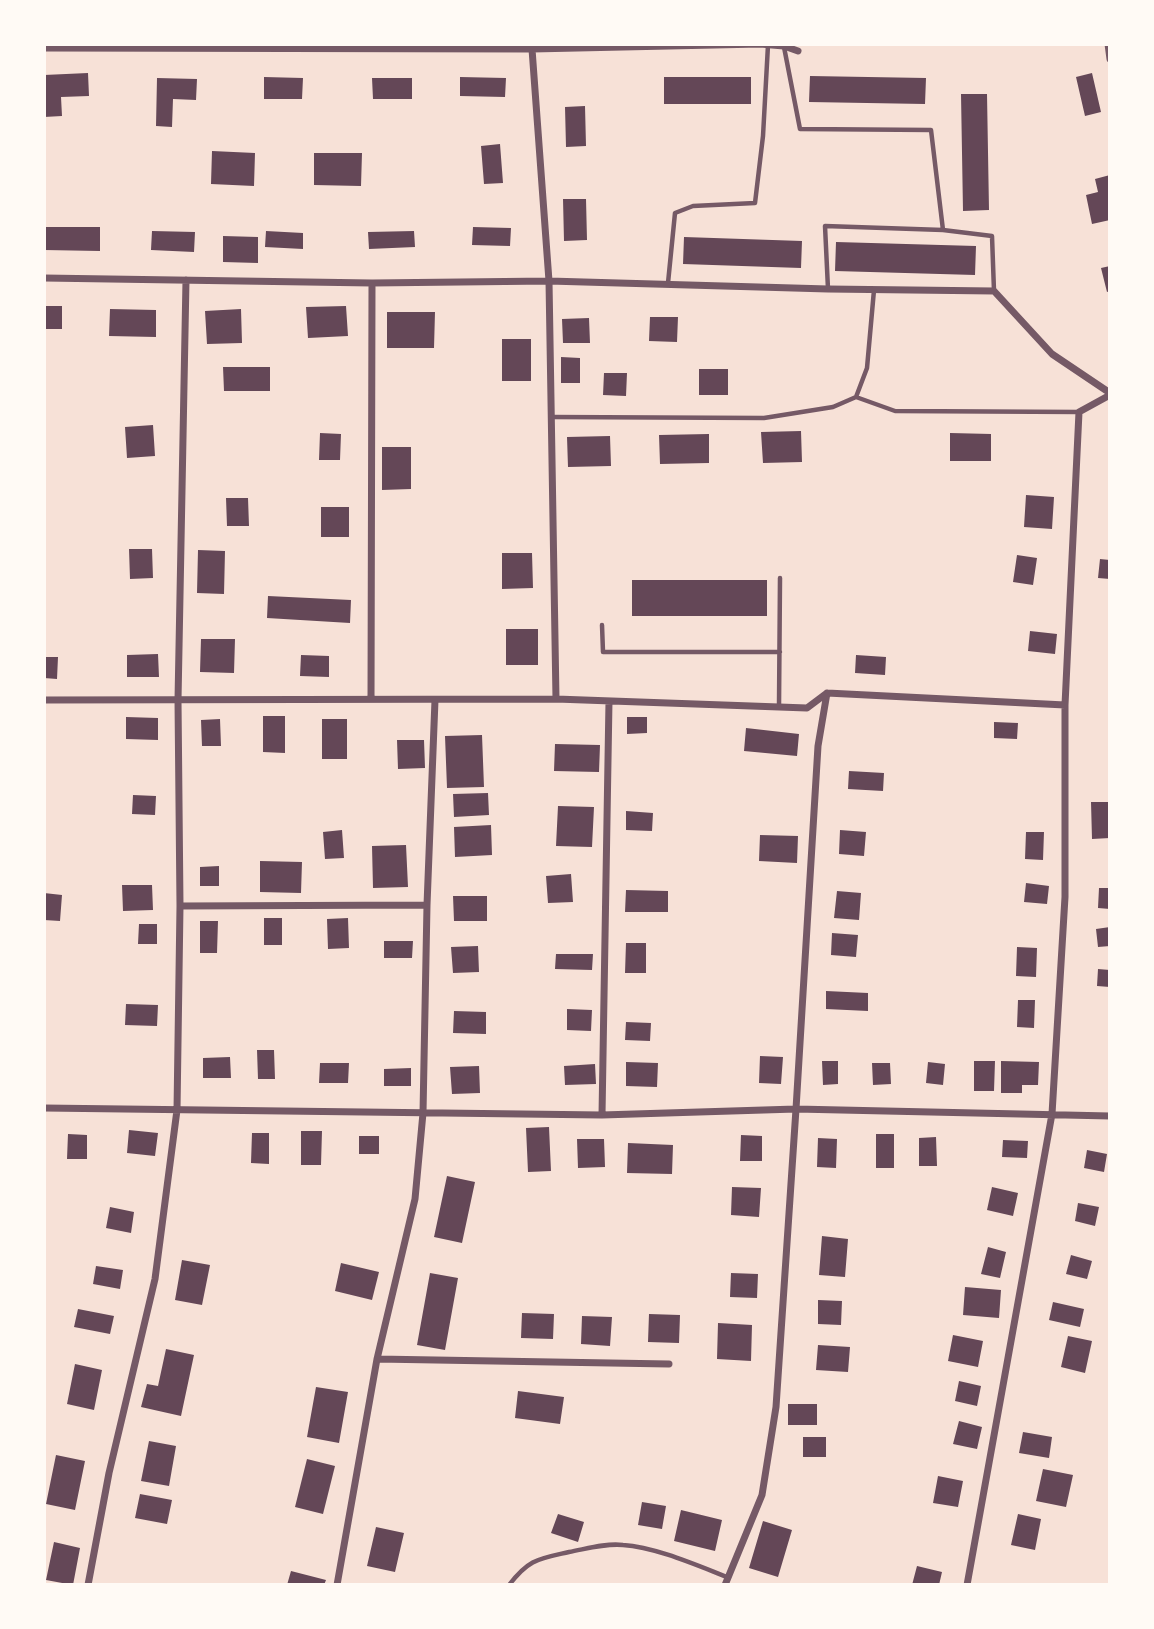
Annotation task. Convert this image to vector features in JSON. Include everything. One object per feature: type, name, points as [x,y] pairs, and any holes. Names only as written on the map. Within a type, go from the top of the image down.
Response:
[{"type":"street","points":[[44,48],[281,45],[532,49],[760,44],[801,47]]},
{"type":"street","points":[[1108,44],[1110,59]]},
{"type":"street","points":[[532,49],[549,281],[556,699]]},
{"type":"street","points":[[44,278],[372,283],[549,281],[993,291],[1052,354],[1110,394],[1079,412],[1065,705],[1065,897],[1052,1114],[967,1585]]},
{"type":"street","points":[[88,1585],[109,1473],[155,1279],[177,1110],[180,906],[178,700],[186,280]]},
{"type":"street","points":[[371,699],[372,283]]},
{"type":"street","points":[[44,700],[556,699],[807,708],[827,693],[1065,705]]},
{"type":"street","points":[[725,1585],[762,1495],[776,1407],[818,746],[827,693]]},
{"type":"street","points":[[337,1585],[377,1359],[415,1199],[424,1113],[427,905],[435,700]]},
{"type":"street","points":[[602,1115],[609,701]]},
{"type":"street","points":[[180,906],[427,905]]},
{"type":"street","points":[[44,1108],[602,1115],[796,1109],[1110,1116]]},
{"type":"street","points":[[377,1359],[669,1364]]},
{"type":"lane","points":[[668,284],[675,213],[693,206],[755,203],[763,136],[768,45]]},
{"type":"lane","points":[[784,46],[800,129],[932,130],[943,230]]},
{"type":"lane","points":[[828,289],[825,226],[943,230],[992,236],[993,291]]},
{"type":"lane","points":[[856,397],[867,368],[874,290]]},
{"type":"lane","points":[[551,418],[764,418],[833,407],[856,397],[895,411],[1079,412]]},
{"type":"lane","points":[[779,707],[780,578]]},
{"type":"lane","points":[[602,625],[603,652],[780,652]]},
{"type":"lane","points":[[509,1585],[519,1572],[536,1559],[607,1545],[624,1545],[682,1559],[727,1577]]},
{"type":"building","points":[[88,73],[89,96],[61,97],[62,116],[44,117],[44,75]]},
{"type":"building","points":[[1092,73],[1101,112],[1085,116],[1076,77]]},
{"type":"building","points":[[810,76],[926,78],[925,104],[809,102]]},
{"type":"building","points":[[264,77],[303,78],[302,99],[264,99]]},
{"type":"building","points":[[460,77],[506,78],[505,97],[460,96]]},
{"type":"building","points":[[664,77],[751,77],[751,104],[664,104]]},
{"type":"building","points":[[157,78],[197,79],[196,100],[173,99],[172,127],[156,126]]},
{"type":"building","points":[[372,78],[412,78],[412,99],[373,99]]},
{"type":"building","points":[[961,94],[987,94],[989,210],[963,211]]},
{"type":"building","points":[[585,106],[586,146],[566,147],[565,107]]},
{"type":"building","points":[[500,144],[503,183],[484,184],[481,146]]},
{"type":"building","points":[[212,151],[255,153],[254,186],[211,184]]},
{"type":"building","points":[[314,153],[362,153],[361,186],[314,185]]},
{"type":"building","points":[[1110,175],[1110,220],[1092,224],[1086,195],[1098,192],[1095,179]]},
{"type":"building","points":[[563,199],[586,199],[587,240],[564,241]]},
{"type":"building","points":[[44,227],[100,227],[100,251],[44,250]]},
{"type":"building","points":[[473,227],[511,228],[510,246],[472,245]]},
{"type":"building","points":[[152,231],[195,232],[194,252],[151,250]]},
{"type":"building","points":[[266,231],[303,233],[303,249],[265,247]]},
{"type":"building","points":[[414,231],[415,247],[369,249],[368,232]]},
{"type":"building","points":[[223,236],[258,237],[258,263],[223,262]]},
{"type":"building","points":[[684,237],[802,241],[801,268],[683,264]]},
{"type":"building","points":[[836,242],[976,246],[975,275],[835,271]]},
{"type":"building","points":[[1110,266],[1110,291],[1107,292],[1101,268]]},
{"type":"building","points":[[44,306],[62,306],[62,329],[44,329]]},
{"type":"building","points":[[346,306],[348,336],[308,338],[306,307]]},
{"type":"building","points":[[110,309],[156,310],[156,337],[109,336]]},
{"type":"building","points":[[241,309],[242,343],[207,344],[205,311]]},
{"type":"building","points":[[387,312],[435,312],[434,348],[387,348]]},
{"type":"building","points":[[650,317],[678,317],[677,342],[649,341]]},
{"type":"building","points":[[589,318],[590,343],[563,343],[562,319]]},
{"type":"building","points":[[502,339],[531,339],[531,381],[502,381]]},
{"type":"building","points":[[561,357],[580,358],[580,383],[561,383]]},
{"type":"building","points":[[223,367],[270,367],[270,391],[224,391]]},
{"type":"building","points":[[699,369],[728,369],[728,395],[699,395]]},
{"type":"building","points":[[604,373],[627,373],[626,396],[603,395]]},
{"type":"building","points":[[153,425],[155,456],[127,458],[125,427]]},
{"type":"building","points":[[801,431],[802,462],[763,463],[761,432]]},
{"type":"building","points":[[320,433],[341,434],[340,460],[319,460]]},
{"type":"building","points":[[950,433],[991,434],[991,461],[950,461]]},
{"type":"building","points":[[709,434],[709,463],[660,464],[659,435]]},
{"type":"building","points":[[610,436],[611,466],[568,467],[567,437]]},
{"type":"building","points":[[382,447],[411,447],[411,489],[382,490]]},
{"type":"building","points":[[1026,495],[1054,497],[1052,529],[1024,527]]},
{"type":"building","points":[[226,498],[248,498],[249,526],[227,526]]},
{"type":"building","points":[[321,507],[349,507],[349,537],[321,537]]},
{"type":"building","points":[[129,549],[152,549],[153,578],[130,579]]},
{"type":"building","points":[[198,550],[225,551],[224,594],[197,593]]},
{"type":"building","points":[[502,553],[532,553],[533,588],[502,589]]},
{"type":"building","points":[[1017,555],[1037,558],[1033,585],[1013,582]]},
{"type":"building","points":[[1100,559],[1110,560],[1110,579],[1098,578]]},
{"type":"building","points":[[632,580],[767,580],[767,616],[632,616]]},
{"type":"building","points":[[268,596],[351,600],[350,623],[267,618]]},
{"type":"building","points":[[506,629],[538,629],[538,665],[506,665]]},
{"type":"building","points":[[1030,631],[1057,634],[1055,654],[1028,651]]},
{"type":"building","points":[[201,639],[235,639],[234,673],[200,672]]},
{"type":"building","points":[[158,654],[159,677],[127,677],[127,655]]},
{"type":"building","points":[[301,655],[329,656],[329,677],[300,676]]},
{"type":"building","points":[[856,655],[886,657],[885,675],[855,673]]},
{"type":"building","points":[[44,657],[58,657],[57,679],[44,678]]},
{"type":"building","points":[[263,716],[285,716],[285,753],[263,752]]},
{"type":"building","points":[[126,717],[158,718],[158,740],[126,739]]},
{"type":"building","points":[[627,717],[647,717],[647,733],[627,734]]},
{"type":"building","points":[[220,719],[221,746],[202,746],[201,720]]},
{"type":"building","points":[[322,719],[347,719],[347,759],[322,759]]},
{"type":"building","points":[[994,722],[1018,723],[1017,739],[994,738]]},
{"type":"building","points":[[746,728],[799,734],[797,756],[744,751]]},
{"type":"building","points":[[482,735],[484,787],[447,788],[445,736]]},
{"type":"building","points":[[397,740],[424,740],[425,768],[398,769]]},
{"type":"building","points":[[555,744],[600,745],[599,772],[554,771]]},
{"type":"building","points":[[849,771],[884,773],[883,791],[848,789]]},
{"type":"building","points":[[488,793],[489,815],[454,817],[453,794]]},
{"type":"building","points":[[133,795],[156,796],[155,815],[132,814]]},
{"type":"building","points":[[1091,802],[1110,802],[1110,838],[1092,839]]},
{"type":"building","points":[[558,806],[594,807],[592,847],[556,846]]},
{"type":"building","points":[[626,811],[653,813],[652,831],[626,830]]},
{"type":"building","points":[[491,825],[492,855],[455,857],[454,827]]},
{"type":"building","points":[[342,830],[344,858],[325,859],[323,832]]},
{"type":"building","points":[[840,830],[866,832],[864,856],[839,854]]},
{"type":"building","points":[[1026,832],[1044,832],[1043,860],[1025,859]]},
{"type":"building","points":[[760,835],[798,836],[797,863],[759,861]]},
{"type":"building","points":[[406,845],[408,887],[373,888],[372,846]]},
{"type":"building","points":[[260,861],[302,862],[301,893],[260,892]]},
{"type":"building","points":[[219,866],[219,886],[200,886],[200,867]]},
{"type":"building","points":[[571,874],[573,902],[548,903],[546,876]]},
{"type":"building","points":[[1026,883],[1049,886],[1047,904],[1024,902]]},
{"type":"building","points":[[122,885],[152,885],[153,910],[123,911]]},
{"type":"building","points":[[1099,888],[1110,888],[1110,909],[1098,908]]},
{"type":"building","points":[[626,890],[668,891],[668,912],[625,912]]},
{"type":"building","points":[[837,891],[861,893],[859,920],[834,918]]},
{"type":"building","points":[[44,893],[62,895],[60,921],[44,920]]},
{"type":"building","points":[[453,896],[487,896],[487,921],[454,921]]},
{"type":"building","points":[[264,918],[282,918],[282,945],[264,945]]},
{"type":"building","points":[[348,918],[349,948],[328,949],[327,919]]},
{"type":"building","points":[[200,921],[218,921],[217,953],[200,953]]},
{"type":"building","points":[[139,924],[157,924],[157,944],[138,944]]},
{"type":"building","points":[[1110,927],[1110,946],[1098,947],[1096,929]]},
{"type":"building","points":[[832,933],[858,935],[856,957],[831,955]]},
{"type":"building","points":[[384,941],[413,941],[412,958],[384,958]]},
{"type":"building","points":[[626,943],[646,943],[646,973],[625,973]]},
{"type":"building","points":[[478,946],[479,972],[453,973],[451,947]]},
{"type":"building","points":[[1017,947],[1037,948],[1036,977],[1016,976]]},
{"type":"building","points":[[556,954],[593,954],[592,970],[555,969]]},
{"type":"building","points":[[1098,969],[1110,970],[1110,987],[1097,986]]},
{"type":"building","points":[[826,991],[868,993],[868,1011],[826,1009]]},
{"type":"building","points":[[1018,1000],[1035,1000],[1034,1028],[1017,1027]]},
{"type":"building","points":[[126,1004],[158,1005],[157,1026],[125,1025]]},
{"type":"building","points":[[567,1009],[592,1010],[591,1031],[567,1030]]},
{"type":"building","points":[[454,1011],[486,1012],[486,1034],[453,1033]]},
{"type":"building","points":[[626,1022],[651,1023],[650,1041],[625,1040]]},
{"type":"building","points":[[257,1050],[274,1050],[275,1079],[258,1079]]},
{"type":"building","points":[[760,1056],[783,1057],[781,1084],[759,1083]]},
{"type":"building","points":[[230,1057],[231,1078],[203,1078],[203,1058]]},
{"type":"building","points":[[822,1061],[838,1061],[838,1084],[823,1085]]},
{"type":"building","points":[[974,1061],[995,1061],[994,1091],[974,1091]]},
{"type":"building","points":[[1001,1061],[1039,1062],[1038,1085],[1022,1085],[1022,1093],[1001,1093]]},
{"type":"building","points":[[626,1062],[658,1063],[657,1087],[626,1086]]},
{"type":"building","points":[[928,1062],[945,1064],[943,1085],[926,1083]]},
{"type":"building","points":[[320,1063],[349,1063],[348,1083],[319,1083]]},
{"type":"building","points":[[872,1063],[890,1063],[891,1084],[873,1085]]},
{"type":"building","points":[[595,1064],[596,1084],[565,1085],[564,1066]]},
{"type":"building","points":[[479,1066],[480,1093],[452,1094],[450,1067]]},
{"type":"building","points":[[411,1068],[411,1086],[384,1086],[384,1069]]},
{"type":"building","points":[[549,1127],[551,1171],[528,1172],[526,1128]]},
{"type":"building","points":[[129,1130],[158,1133],[155,1156],[127,1153]]},
{"type":"building","points":[[301,1131],[322,1131],[321,1165],[301,1165]]},
{"type":"building","points":[[252,1133],[269,1133],[269,1164],[251,1163]]},
{"type":"building","points":[[68,1134],[87,1135],[87,1159],[67,1159]]},
{"type":"building","points":[[876,1134],[894,1134],[894,1168],[876,1168]]},
{"type":"building","points":[[741,1135],[762,1136],[762,1161],[740,1161]]},
{"type":"building","points":[[359,1136],[379,1136],[379,1154],[359,1154]]},
{"type":"building","points":[[936,1137],[937,1166],[919,1166],[919,1138]]},
{"type":"building","points":[[818,1138],[837,1139],[836,1168],[817,1167]]},
{"type":"building","points":[[577,1139],[604,1139],[605,1167],[578,1168]]},
{"type":"building","points":[[1003,1140],[1028,1141],[1027,1158],[1002,1157]]},
{"type":"building","points":[[628,1143],[673,1145],[672,1174],[627,1173]]},
{"type":"building","points":[[1087,1150],[1107,1154],[1104,1172],[1084,1168]]},
{"type":"building","points":[[447,1176],[475,1182],[462,1243],[434,1237]]},
{"type":"building","points":[[732,1187],[761,1188],[759,1217],[731,1215]]},
{"type":"building","points":[[992,1187],[1018,1193],[1013,1216],[987,1210]]},
{"type":"building","points":[[1078,1203],[1099,1207],[1095,1226],[1075,1221]]},
{"type":"building","points":[[110,1207],[134,1212],[131,1233],[106,1228]]},
{"type":"building","points":[[822,1236],[848,1239],[845,1277],[819,1275]]},
{"type":"building","points":[[988,1247],[1006,1252],[1000,1278],[981,1274]]},
{"type":"building","points":[[1071,1255],[1092,1261],[1087,1279],[1066,1274]]},
{"type":"building","points":[[182,1260],[210,1265],[202,1305],[175,1300]]},
{"type":"building","points":[[341,1263],[379,1272],[372,1300],[335,1291]]},
{"type":"building","points":[[96,1266],[123,1270],[120,1289],[93,1284]]},
{"type":"building","points":[[430,1273],[458,1278],[445,1350],[417,1345]]},
{"type":"building","points":[[731,1273],[758,1274],[757,1298],[730,1297]]},
{"type":"building","points":[[965,1287],[1001,1290],[999,1318],[963,1315]]},
{"type":"building","points":[[818,1300],[842,1301],[841,1325],[818,1324]]},
{"type":"building","points":[[1053,1302],[1084,1309],[1080,1327],[1049,1320]]},
{"type":"building","points":[[78,1309],[114,1316],[110,1334],[74,1327]]},
{"type":"building","points":[[522,1313],[554,1314],[553,1339],[521,1338]]},
{"type":"building","points":[[649,1314],[680,1315],[679,1343],[648,1342]]},
{"type":"building","points":[[582,1316],[612,1317],[610,1346],[581,1344]]},
{"type":"building","points":[[718,1323],[752,1325],[751,1361],[717,1359]]},
{"type":"building","points":[[953,1335],[983,1341],[978,1367],[948,1361]]},
{"type":"building","points":[[1068,1336],[1092,1341],[1085,1373],[1061,1367]]},
{"type":"building","points":[[818,1345],[850,1347],[848,1372],[816,1370]]},
{"type":"building","points":[[166,1349],[194,1355],[181,1416],[141,1407],[147,1384],[158,1386]]},
{"type":"building","points":[[75,1364],[102,1370],[94,1410],[67,1404]]},
{"type":"building","points":[[959,1381],[981,1386],[977,1406],[955,1401]]},
{"type":"building","points":[[316,1387],[348,1392],[339,1443],[307,1437]]},
{"type":"building","points":[[518,1391],[564,1397],[560,1424],[515,1418]]},
{"type":"building","points":[[788,1404],[817,1404],[817,1425],[788,1425]]},
{"type":"building","points":[[959,1421],[982,1427],[977,1449],[953,1444]]},
{"type":"building","points":[[1023,1432],[1052,1437],[1049,1458],[1019,1453]]},
{"type":"building","points":[[803,1437],[826,1437],[826,1457],[803,1457]]},
{"type":"building","points":[[149,1441],[176,1446],[169,1486],[141,1481]]},
{"type":"building","points":[[56,1455],[85,1461],[75,1510],[46,1504]]},
{"type":"building","points":[[307,1459],[335,1466],[323,1514],[295,1507]]},
{"type":"building","points":[[1043,1469],[1073,1475],[1066,1507],[1036,1501]]},
{"type":"building","points":[[938,1476],[963,1481],[958,1507],[933,1503]]},
{"type":"building","points":[[140,1494],[172,1500],[167,1524],[135,1518]]},
{"type":"building","points":[[642,1502],[666,1506],[662,1529],[638,1525]]},
{"type":"building","points":[[681,1510],[722,1520],[715,1551],[674,1541]]},
{"type":"building","points":[[558,1514],[584,1522],[578,1542],[551,1533]]},
{"type":"building","points":[[1018,1514],[1041,1519],[1035,1550],[1011,1545]]},
{"type":"building","points":[[763,1521],[792,1530],[778,1577],[749,1568]]},
{"type":"building","points":[[376,1527],[404,1533],[395,1572],[367,1566]]},
{"type":"building","points":[[54,1542],[80,1548],[73,1585],[46,1580]]},
{"type":"building","points":[[917,1566],[942,1572],[939,1585],[912,1585]]},
{"type":"building","points":[[291,1571],[326,1580],[324,1585],[287,1585]]}]
